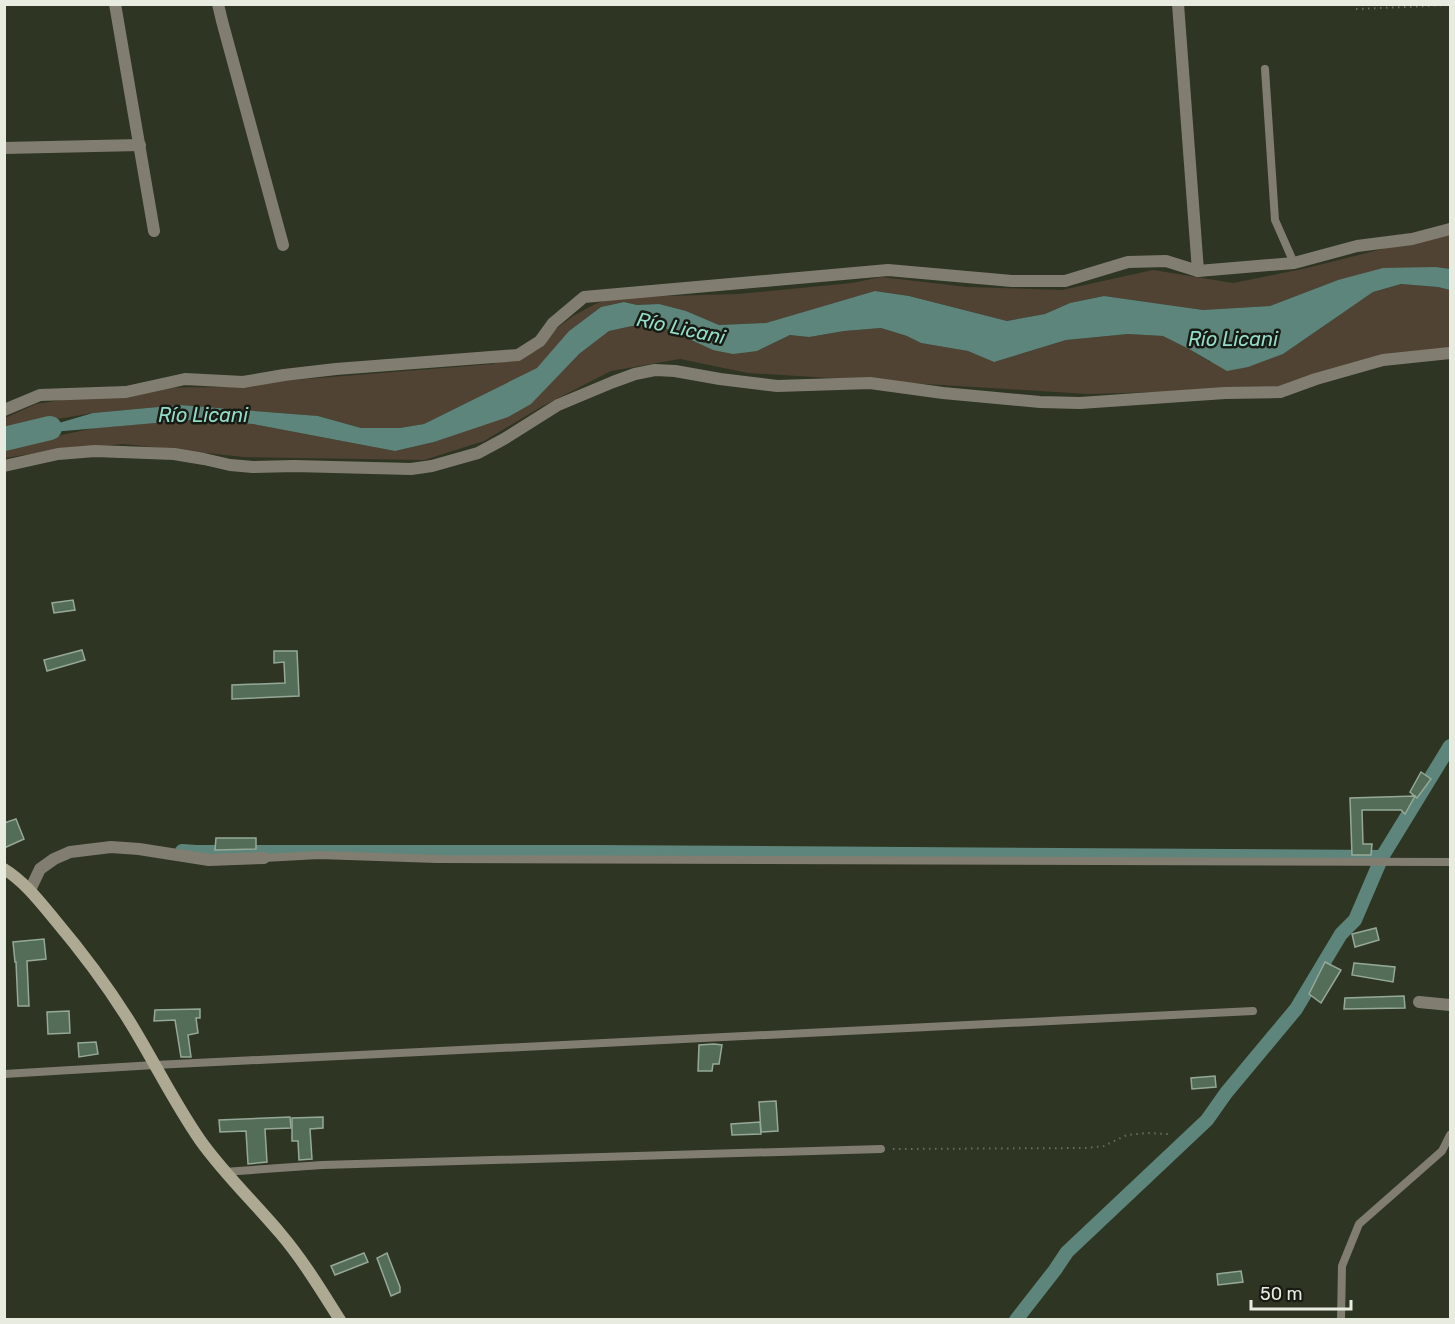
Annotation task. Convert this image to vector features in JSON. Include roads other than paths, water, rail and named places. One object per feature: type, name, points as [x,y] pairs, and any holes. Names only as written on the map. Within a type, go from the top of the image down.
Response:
[{"type":"main road","points":[[4,868],[17,876],[30,890],[103,980],[130,1021],[178,1107],[201,1142],[224,1172],[281,1233],[340,1320]]},
{"type":"street","points":[[116,4],[154,231]]},
{"type":"street","points":[[218,4],[283,245]]},
{"type":"street","points":[[1178,4],[1198,271]]},
{"type":"street","points":[[4,148],[140,145]]},
{"type":"street","points":[[4,410],[40,395],[126,392],[184,379],[243,382],[336,369],[518,355],[540,341],[553,323],[584,297],[888,270],[1012,281],[1065,281],[1128,262],[1166,261],[1198,271],[1294,263],[1357,246],[1412,238],[1450,229]]},
{"type":"street","points":[[4,466],[58,454],[95,451],[174,454],[253,467],[411,469],[478,453],[504,440],[558,405],[635,374],[655,370],[777,387],[870,383],[954,394],[1040,402],[1080,403],[1225,393],[1280,392],[1383,360],[1450,353]]},
{"type":"street","points":[[30,890],[40,869],[70,852],[111,847],[208,860],[264,858]]},
{"type":"street","points":[[1419,1002],[1450,1005]]},
{"type":"lane","points":[[1265,69],[1275,220],[1294,263]]},
{"type":"lane","points":[[264,858],[320,855],[437,859],[1450,862]]},
{"type":"lane","points":[[4,1074],[1253,1011]]},
{"type":"lane","points":[[1341,1320],[1342,1266],[1359,1224],[1442,1151],[1450,1135]]},
{"type":"lane","points":[[224,1172],[322,1165],[881,1149]]},
{"type":"water","name":"Río Licani","points":[[1383,268],[1450,269],[1450,290],[1401,284],[1373,292],[1283,354],[1248,367],[1227,371],[1163,336],[1128,334],[1066,340],[994,362],[968,351],[921,343],[881,328],[809,337],[790,335],[757,351],[733,354],[713,350],[665,328],[632,326],[609,331],[579,354],[531,404],[508,417],[434,442],[395,451],[253,424],[190,420],[18,435],[93,413],[180,405],[318,416],[361,428],[400,428],[424,424],[537,368],[569,331],[601,307],[624,302],[637,305],[659,304],[686,311],[719,325],[766,323],[875,291],[909,296],[1007,321],[1045,314],[1070,303],[1104,296],[1203,310],[1270,306],[1338,280]]},
{"type":"waterway","name":"Río Licani","points":[[4,439],[50,428]]},
{"type":"waterway","points":[[182,851],[1382,857],[1450,746]]},
{"type":"waterway","points":[[1016,1320],[1067,1252],[1207,1120],[1226,1093],[1296,1009],[1341,934],[1355,920],[1382,857]]}]
